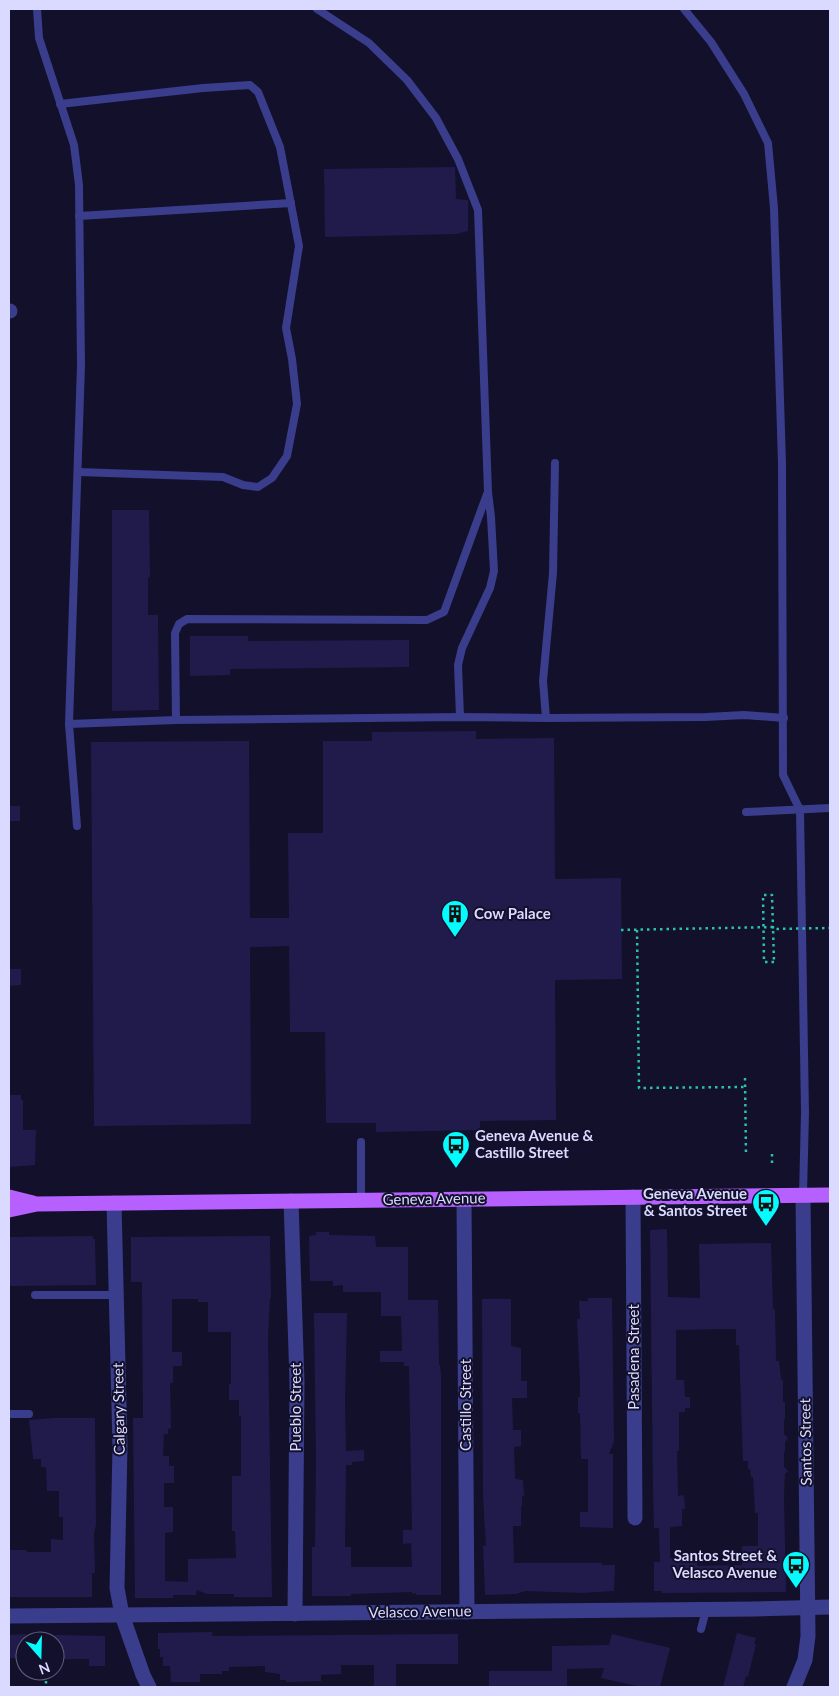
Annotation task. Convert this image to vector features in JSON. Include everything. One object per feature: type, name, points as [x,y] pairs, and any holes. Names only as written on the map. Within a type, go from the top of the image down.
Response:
[{"type":"main road","name":"Geneva Avenue","points":[[9,1210],[37,1204],[830,1195]]},
{"type":"main road","name":"Geneva Avenue","points":[[9,1197],[37,1204]]},
{"type":"street","name":"Santos Street","points":[[794,1687],[805,1660],[808,1636],[803,1195]]},
{"type":"street","name":"Pasadena Street","points":[[633,1197],[635,1518]]},
{"type":"street","name":"Castillo Street","points":[[464,1199],[467,1612]]},
{"type":"street","name":"Pueblo Street","points":[[291,1201],[297,1382],[295,1614]]},
{"type":"street","name":"Calgary Street","points":[[114,1203],[120,1446],[117,1588],[122,1615],[149,1687]]},
{"type":"street","name":"Velasco Avenue","points":[[9,1616],[808,1609],[830,1607]]},
{"type":"lane","points":[[37,9],[39,38],[74,144],[79,186],[81,365],[69,724],[78,826]]},
{"type":"lane","points":[[317,9],[369,43],[407,80],[436,118],[458,159],[478,210],[488,492],[492,517],[494,571],[490,588],[462,648],[458,665],[460,717]]},
{"type":"lane","points":[[684,9],[711,42],[744,94],[768,143],[774,208],[782,463],[783,775],[800,810],[805,1112],[803,1195]]},
{"type":"lane","points":[[60,104],[202,88],[250,85],[258,92],[280,147],[299,246],[286,328],[297,404],[287,456],[272,478],[258,487],[243,485],[223,477],[78,472]]},
{"type":"lane","points":[[79,216],[291,203]]},
{"type":"lane","points":[[546,718],[543,681],[553,573],[555,464]]},
{"type":"lane","points":[[176,720],[175,633],[179,624],[187,619],[427,620],[444,612],[488,492]]},
{"type":"lane","points":[[69,724],[176,720],[460,717],[706,717],[744,715],[784,718]]},
{"type":"lane","points":[[746,812],[830,808]]},
{"type":"lane","points":[[361,1142],[361,1200]]},
{"type":"lane","points":[[35,1295],[116,1295]]},
{"type":"lane","points":[[9,1414],[30,1414]]},
{"type":"lane","points":[[701,1629],[706,1610]]},
{"type":"path","points":[[621,930],[636,930],[774,928],[774,962],[764,962],[763,895],[772,895],[773,929],[830,928]]},
{"type":"path","points":[[636,930],[638,1088],[745,1087]]},
{"type":"path","points":[[745,1078],[746,1156]]},
{"type":"path","points":[[772,1154],[772,1165]]},
{"type":"path","points":[[46,1681],[46,1687]]},
{"type":"building","points":[[455,167],[456,199],[468,200],[468,231],[456,234],[325,237],[324,169]]},
{"type":"building","points":[[112,510],[149,510],[150,577],[148,577],[148,615],[158,615],[159,710],[112,711]]},
{"type":"building","points":[[190,636],[248,636],[248,641],[409,640],[409,667],[230,669],[230,675],[190,676]]},
{"type":"building","name":"Cow Palace","points":[[476,731],[476,739],[554,738],[555,879],[621,878],[622,979],[555,980],[556,1120],[480,1121],[480,1130],[376,1132],[376,1123],[326,1123],[325,1032],[290,1032],[289,946],[250,947],[251,1124],[94,1126],[91,742],[249,741],[250,918],[289,918],[288,833],[323,833],[323,741],[372,741],[372,732]]},
{"type":"building","points":[[9,806],[20,806],[20,821],[9,821]]},
{"type":"building","points":[[9,969],[21,969],[21,985],[9,986]]},
{"type":"building","points":[[9,1095],[21,1095],[21,1100],[23,1100],[23,1130],[36,1130],[35,1165],[9,1167]]},
{"type":"building","points":[[667,1229],[668,1297],[700,1298],[699,1244],[771,1243],[776,1361],[779,1361],[781,1379],[783,1381],[783,1401],[785,1403],[784,1434],[788,1438],[785,1442],[784,1453],[784,1467],[788,1471],[785,1474],[784,1496],[786,1592],[662,1593],[662,1591],[654,1591],[654,1562],[660,1562],[659,1528],[654,1528],[650,1230]],"holes":[[[736,1329],[736,1345],[739,1345],[743,1461],[748,1461],[748,1469],[750,1469],[751,1477],[753,1477],[755,1513],[758,1513],[758,1546],[742,1546],[742,1565],[697,1566],[697,1557],[670,1558],[670,1527],[682,1526],[682,1509],[685,1509],[684,1495],[678,1496],[677,1451],[679,1451],[679,1412],[685,1412],[685,1408],[690,1408],[690,1397],[685,1397],[684,1380],[676,1380],[676,1330]]]},
{"type":"building","points":[[316,1232],[329,1232],[329,1235],[375,1236],[376,1247],[408,1247],[408,1300],[438,1300],[439,1365],[441,1376],[441,1595],[416,1595],[416,1593],[412,1594],[412,1592],[351,1594],[351,1596],[312,1596],[312,1547],[315,1547],[316,1459],[314,1313],[347,1313],[346,1451],[364,1450],[364,1461],[352,1462],[352,1465],[346,1465],[345,1547],[351,1547],[351,1567],[412,1567],[411,1543],[403,1544],[403,1530],[412,1530],[409,1366],[404,1366],[404,1362],[380,1362],[380,1351],[402,1351],[401,1316],[381,1316],[381,1292],[343,1292],[343,1285],[333,1286],[333,1281],[310,1281],[309,1236],[316,1235]]},
{"type":"building","points":[[93,1236],[93,1239],[95,1239],[96,1285],[9,1286],[9,1237]]},
{"type":"building","points":[[270,1236],[271,1298],[268,1336],[272,1597],[234,1597],[234,1594],[207,1594],[197,1590],[196,1595],[173,1595],[173,1598],[135,1598],[133,1418],[143,1418],[142,1282],[131,1282],[131,1237]],"holes":[[[172,1299],[198,1299],[198,1302],[208,1302],[208,1332],[231,1332],[231,1384],[229,1384],[229,1400],[239,1400],[239,1416],[241,1416],[241,1476],[232,1476],[232,1531],[235,1531],[236,1558],[188,1559],[188,1582],[165,1581],[165,1533],[173,1532],[173,1507],[164,1507],[164,1483],[174,1483],[174,1466],[169,1466],[169,1456],[163,1456],[164,1434],[168,1434],[168,1429],[171,1428],[170,1383],[173,1383],[173,1366],[182,1366],[182,1352],[172,1352]]]},
{"type":"building","points":[[588,1298],[612,1298],[614,1441],[609,1454],[613,1454],[613,1528],[580,1527],[580,1512],[588,1512],[588,1459],[581,1459],[580,1413],[578,1413],[580,1383],[577,1319],[580,1319],[579,1301],[588,1301]]},
{"type":"building","points":[[482,1299],[511,1299],[511,1346],[521,1348],[521,1381],[527,1381],[527,1398],[512,1398],[513,1430],[521,1430],[521,1446],[514,1447],[515,1479],[523,1480],[524,1496],[522,1496],[521,1506],[521,1526],[513,1526],[514,1563],[602,1563],[602,1565],[615,1565],[614,1591],[582,1593],[525,1591],[516,1594],[485,1595],[483,1546],[486,1546],[483,1496]]},
{"type":"building","points":[[95,1418],[96,1525],[94,1533],[95,1573],[92,1573],[92,1597],[10,1597],[10,1550],[51,1552],[51,1539],[63,1540],[63,1517],[59,1517],[59,1491],[47,1491],[46,1467],[41,1467],[41,1459],[33,1459],[29,1420]]},
{"type":"building","points":[[212,1632],[212,1636],[458,1634],[458,1664],[396,1664],[396,1687],[374,1687],[374,1665],[341,1665],[341,1674],[321,1675],[321,1681],[286,1682],[286,1680],[280,1680],[280,1674],[265,1672],[265,1666],[229,1667],[229,1671],[222,1671],[222,1674],[200,1674],[200,1682],[171,1682],[170,1666],[163,1666],[163,1657],[160,1657],[158,1633]]},
{"type":"building","points":[[737,1633],[756,1638],[748,1677],[746,1676],[743,1687],[723,1687]]},
{"type":"building","points":[[612,1634],[670,1648],[660,1687],[641,1687],[601,1678],[604,1668],[567,1669],[567,1687],[489,1687],[489,1671],[552,1671],[552,1646],[609,1645]]},
{"type":"building","points":[[9,1635],[15,1635],[15,1658],[9,1658]]},
{"type":"building","points":[[65,1635],[105,1636],[105,1666],[89,1666],[89,1659],[65,1659]]},
{"type":"place","name":"Cow Palace","points":[[455,938]]},
{"type":"place","name":"Geneva Avenue & Castillo Street","points":[[456,1169]]},
{"type":"place","name":"Geneva Avenue & Santos Street","points":[[766,1227]]},
{"type":"place","name":"Santos Street & Velasco Avenue","points":[[796,1589]]}]
